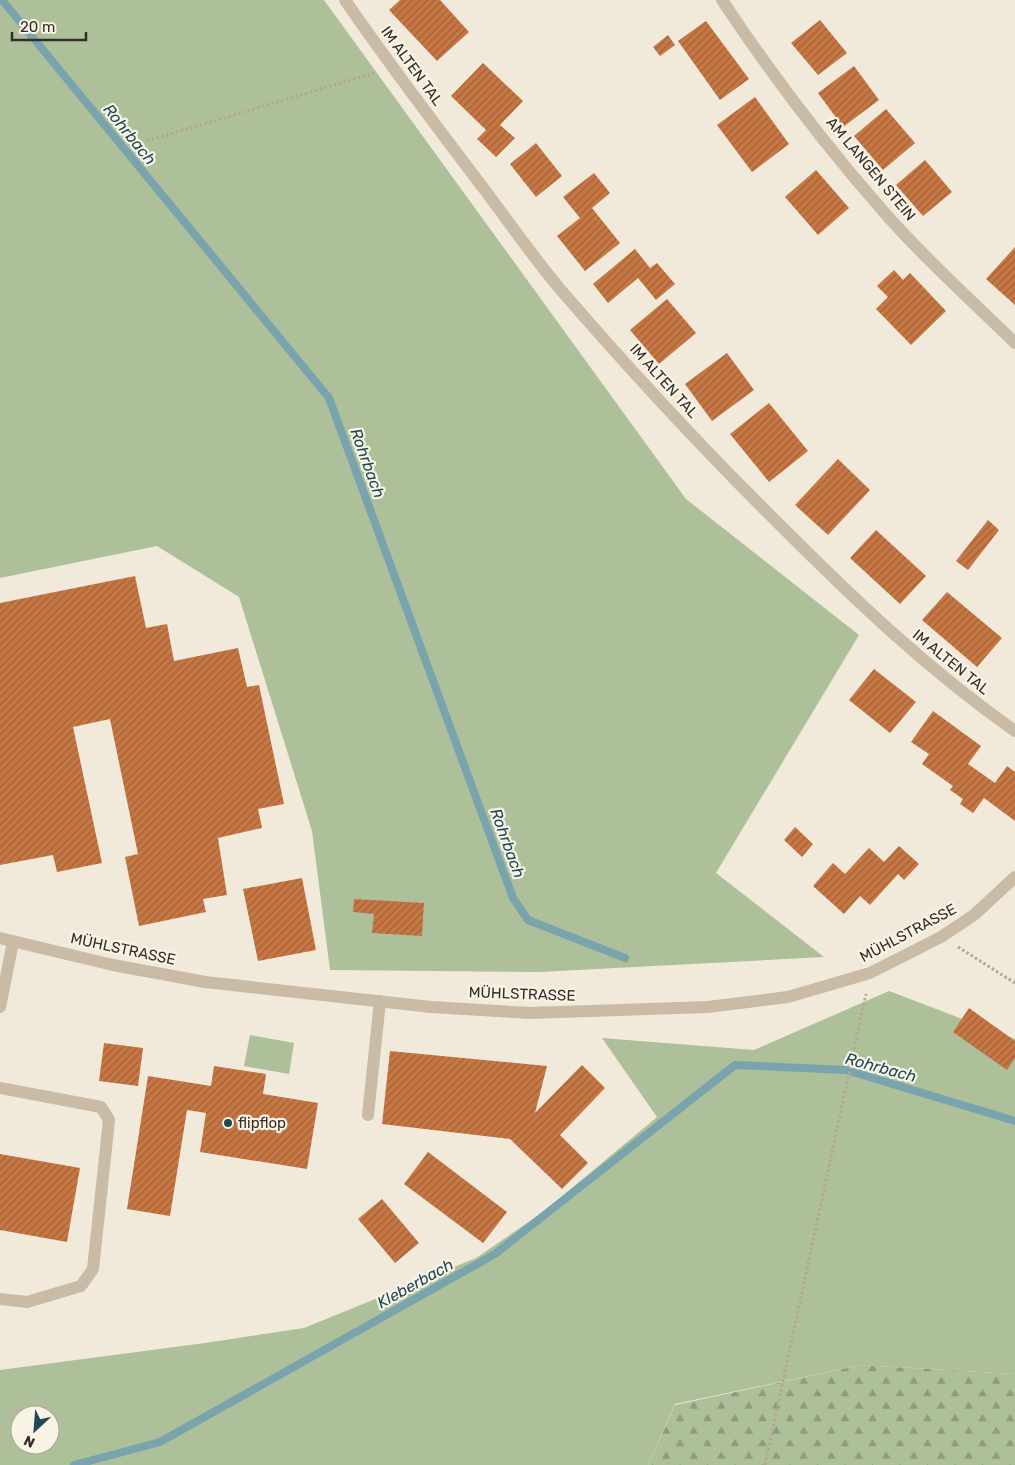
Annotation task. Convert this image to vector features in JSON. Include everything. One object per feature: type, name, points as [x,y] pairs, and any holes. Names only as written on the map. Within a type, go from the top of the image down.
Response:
[{"type":"street","name":"IM ALTEN TAL","points":[[345,0],[392,68],[558,286],[639,379],[709,454],[878,621],[927,664],[1015,731]]},
{"type":"street","name":"AM LANGEN STEIN","points":[[722,0],[754,48],[823,139],[884,212],[1015,343]]},
{"type":"street","name":"MÜHLSTRASSE","points":[[6,940],[113,965],[205,982],[380,1001],[530,1013],[708,1007],[788,996],[870,973],[941,936],[974,915],[1015,877]]},
{"type":"street","points":[[0,1007],[6,940]]},
{"type":"street","points":[[368,1115],[380,1001]]},
{"type":"street","points":[[0,1088],[101,1107],[108,1120],[93,1269],[81,1286],[27,1302],[0,1299]]},
{"type":"path","points":[[147,141],[392,68]]},
{"type":"path","points":[[941,936],[1015,983]]},
{"type":"path","points":[[765,1465],[870,973]]},
{"type":"green space","points":[[0,0],[324,0],[686,499],[859,635],[716,873],[824,957],[539,972],[330,970],[312,831],[239,597],[157,546],[0,578]]},
{"type":"green space","points":[[889,991],[1015,1039],[1015,1374],[861,1365],[675,1404],[648,1465],[0,1465],[0,1370],[304,1328],[476,1258],[543,1212],[657,1117],[602,1038],[754,1050]]},
{"type":"green space","points":[[250,1035],[294,1043],[289,1074],[244,1066]]},
{"type":"green space","points":[[861,1365],[1015,1374],[1015,1465],[648,1465],[675,1405]]},
{"type":"building","points":[[400,0],[440,0],[469,32],[437,61],[389,10]]},
{"type":"building","points":[[820,20],[847,53],[818,75],[791,43]]},
{"type":"building","points":[[706,21],[749,79],[720,100],[678,41]]},
{"type":"building","points":[[668,35],[675,45],[660,56],[653,47]]},
{"type":"building","points":[[483,63],[523,101],[500,125],[515,138],[496,157],[477,139],[486,130],[451,96]]},
{"type":"building","points":[[854,66],[879,100],[843,127],[818,93]]},
{"type":"building","points":[[755,97],[789,144],[752,172],[717,125]]},
{"type":"building","points":[[886,109],[915,143],[883,170],[854,136]]},
{"type":"building","points":[[536,143],[562,176],[536,197],[510,164]]},
{"type":"building","points":[[925,160],[952,192],[923,216],[896,185]]},
{"type":"building","points":[[816,170],[849,208],[818,235],[785,197]]},
{"type":"building","points":[[594,173],[610,193],[592,208],[620,243],[585,271],[557,236],[580,218],[563,197]]},
{"type":"building","points":[[1015,247],[1015,305],[986,279]]},
{"type":"building","points":[[635,249],[650,268],[657,263],[675,284],[656,300],[638,278],[608,303],[593,284]]},
{"type":"building","points":[[894,270],[903,280],[910,273],[946,311],[911,345],[876,309],[888,297],[877,286]]},
{"type":"building","points":[[667,299],[696,333],[659,364],[630,330]]},
{"type":"building","points":[[727,353],[754,390],[712,421],[685,384]]},
{"type":"building","points":[[769,403],[808,451],[769,482],[730,434]]},
{"type":"building","points":[[838,459],[870,490],[828,535],[795,505]]},
{"type":"building","points":[[988,520],[999,530],[968,570],[956,561]]},
{"type":"building","points":[[876,530],[926,576],[900,604],[850,558]]},
{"type":"building","points":[[135,576],[146,628],[167,624],[174,661],[238,648],[247,687],[259,685],[284,804],[258,809],[262,828],[218,838],[227,895],[203,899],[206,912],[139,926],[125,857],[138,854],[110,719],[73,727],[102,863],[57,872],[53,855],[0,865],[0,603]]},
{"type":"building","points":[[947,592],[1002,638],[977,667],[922,620]]},
{"type":"building","points":[[874,669],[916,702],[890,733],[849,700]]},
{"type":"building","points":[[933,711],[981,746],[968,764],[995,783],[1007,766],[1015,772],[1015,821],[984,798],[973,813],[960,804],[963,799],[950,790],[953,786],[922,764],[929,754],[911,742]]},
{"type":"building","points":[[795,827],[813,844],[802,857],[784,840]]},
{"type":"building","points":[[899,846],[919,864],[904,880],[898,874],[870,905],[860,896],[844,914],[813,886],[833,863],[845,874],[869,848],[884,862]]},
{"type":"building","points":[[302,878],[316,950],[258,961],[243,889]]},
{"type":"building","points":[[354,899],[424,903],[422,936],[372,933],[374,914],[353,912]]},
{"type":"building","points":[[969,1008],[1015,1041],[1015,1058],[1007,1070],[953,1032]]},
{"type":"building","points":[[104,1043],[143,1048],[138,1086],[99,1081]]},
{"type":"building","points":[[390,1051],[547,1066],[535,1113],[582,1065],[605,1088],[560,1135],[588,1163],[562,1189],[510,1139],[382,1124]]},
{"type":"building","points":[[214,1066],[266,1074],[263,1094],[318,1103],[307,1169],[200,1152],[206,1113],[187,1110],[170,1216],[127,1209],[148,1076],[211,1086]]},
{"type":"building","points":[[428,1152],[507,1212],[483,1243],[404,1184]]},
{"type":"building","points":[[0,1154],[80,1168],[67,1242],[0,1230]]},
{"type":"building","points":[[382,1199],[419,1243],[395,1263],[358,1219]]},
{"type":"waterway","name":"Rohrbach","points":[[2,0],[329,398],[513,898],[528,920],[625,958]]},
{"type":"waterway","name":"Kleberbach","points":[[74,1465],[160,1442],[495,1254],[735,1065],[846,1070],[1015,1121]]},
{"type":"place","name":"flipflop","points":[[228,1123]]}]
